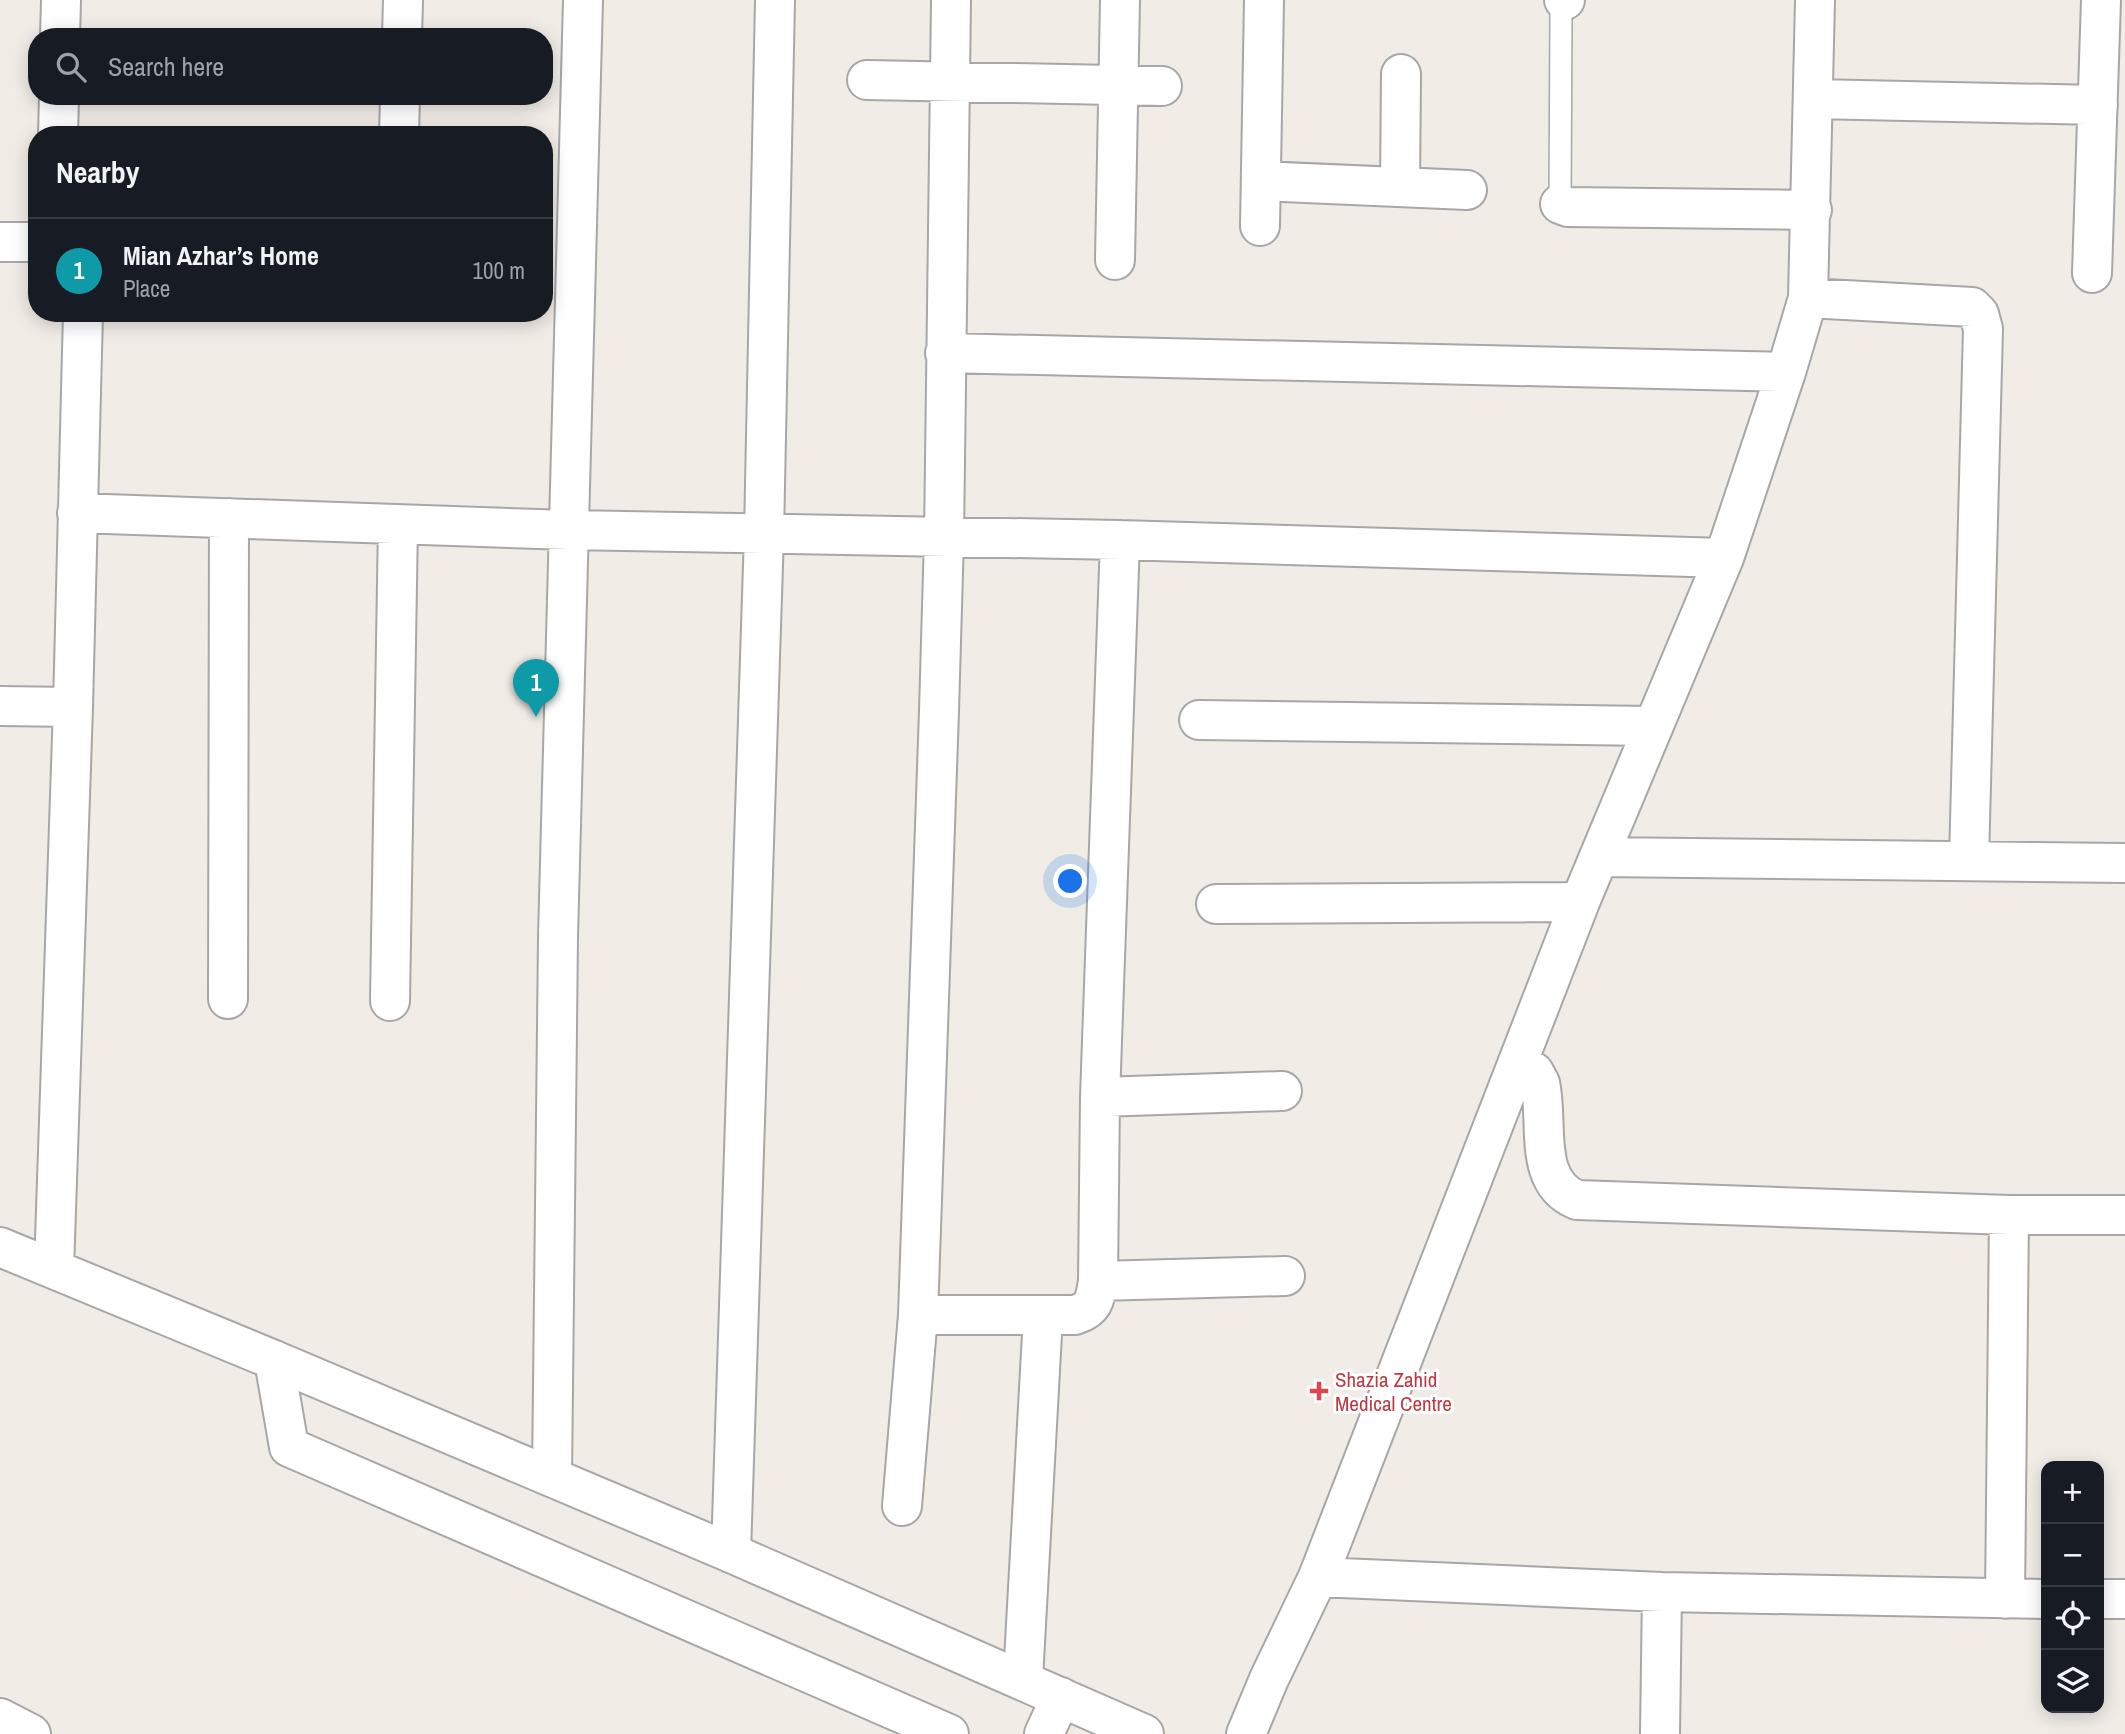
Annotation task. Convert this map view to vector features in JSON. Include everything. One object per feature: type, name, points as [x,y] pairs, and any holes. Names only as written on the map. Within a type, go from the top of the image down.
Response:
[{"type":"street","points":[[60,28],[61,0]]},
{"type":"street","points":[[402,0],[402,28]]},
{"type":"street","points":[[552,1476],[558,937],[583,0]]},
{"type":"street","points":[[731,1553],[764,534],[775,0]]},
{"type":"street","points":[[902,1506],[918,1315],[944,538],[951,0]]},
{"type":"street","points":[[1115,260],[1121,0]]},
{"type":"street","points":[[1260,226],[1264,0]]},
{"type":"street","points":[[1246,1734],[1318,1577],[1580,902],[1724,558],[1786,372],[1808,298],[1815,0]]},
{"type":"street","points":[[2092,273],[2101,0]]},
{"type":"street","points":[[1400,187],[1401,74]]},
{"type":"street","points":[[867,80],[1162,86]]},
{"type":"street","points":[[1813,99],[2098,105]]},
{"type":"street","points":[[58,126],[59,105]]},
{"type":"street","points":[[399,126],[400,105]]},
{"type":"street","points":[[1261,181],[1467,190]]},
{"type":"street","points":[[1560,204],[1567,207],[1812,210]]},
{"type":"street","points":[[0,242],[28,243]]},
{"type":"street","points":[[1808,298],[1972,307],[1979,314],[1983,329],[1969,860]]},
{"type":"street","points":[[54,1269],[83,322]]},
{"type":"street","points":[[945,353],[1786,372]]},
{"type":"street","points":[[77,513],[569,530],[1120,540],[1724,558]]},
{"type":"street","points":[[228,999],[229,518]]},
{"type":"street","points":[[390,1001],[398,524]]},
{"type":"street","points":[[918,1315],[1075,1315],[1087,1311],[1095,1299],[1098,1281],[1100,1097],[1120,540]]},
{"type":"street","points":[[0,706],[73,707]]},
{"type":"street","points":[[1199,720],[1653,726]]},
{"type":"street","points":[[1600,857],[2125,863]]},
{"type":"street","points":[[1216,904],[1580,902]]},
{"type":"street","points":[[1518,1063],[1534,1072],[1540,1083],[1549,1173],[1563,1195],[1577,1200],[2009,1215],[2125,1215]]},
{"type":"street","points":[[1100,1097],[1282,1091]]},
{"type":"street","points":[[2005,1599],[2009,1215]]},
{"type":"street","points":[[0,1247],[552,1476],[1144,1734]]},
{"type":"street","points":[[1098,1281],[1285,1276]]},
{"type":"street","points":[[1023,1679],[1043,1316]]},
{"type":"street","points":[[274,1360],[289,1447],[949,1734]]},
{"type":"street","points":[[1318,1577],[1662,1592],[2041,1599]]},
{"type":"street","points":[[1660,1734],[1662,1592]]},
{"type":"street","points":[[2104,1599],[2125,1599]]},
{"type":"street","points":[[1044,1734],[1061,1697]]},
{"type":"street","points":[[0,1718],[31,1734]]},
{"type":"lane","points":[[1560,204],[1561,13],[1564,0]]},
{"type":"place","name":"Mian Azhar’s Home","points":[[536,717]]},
{"type":"place","name":"Shazia Zahid Medical Centre","points":[[1319,1391]]}]
